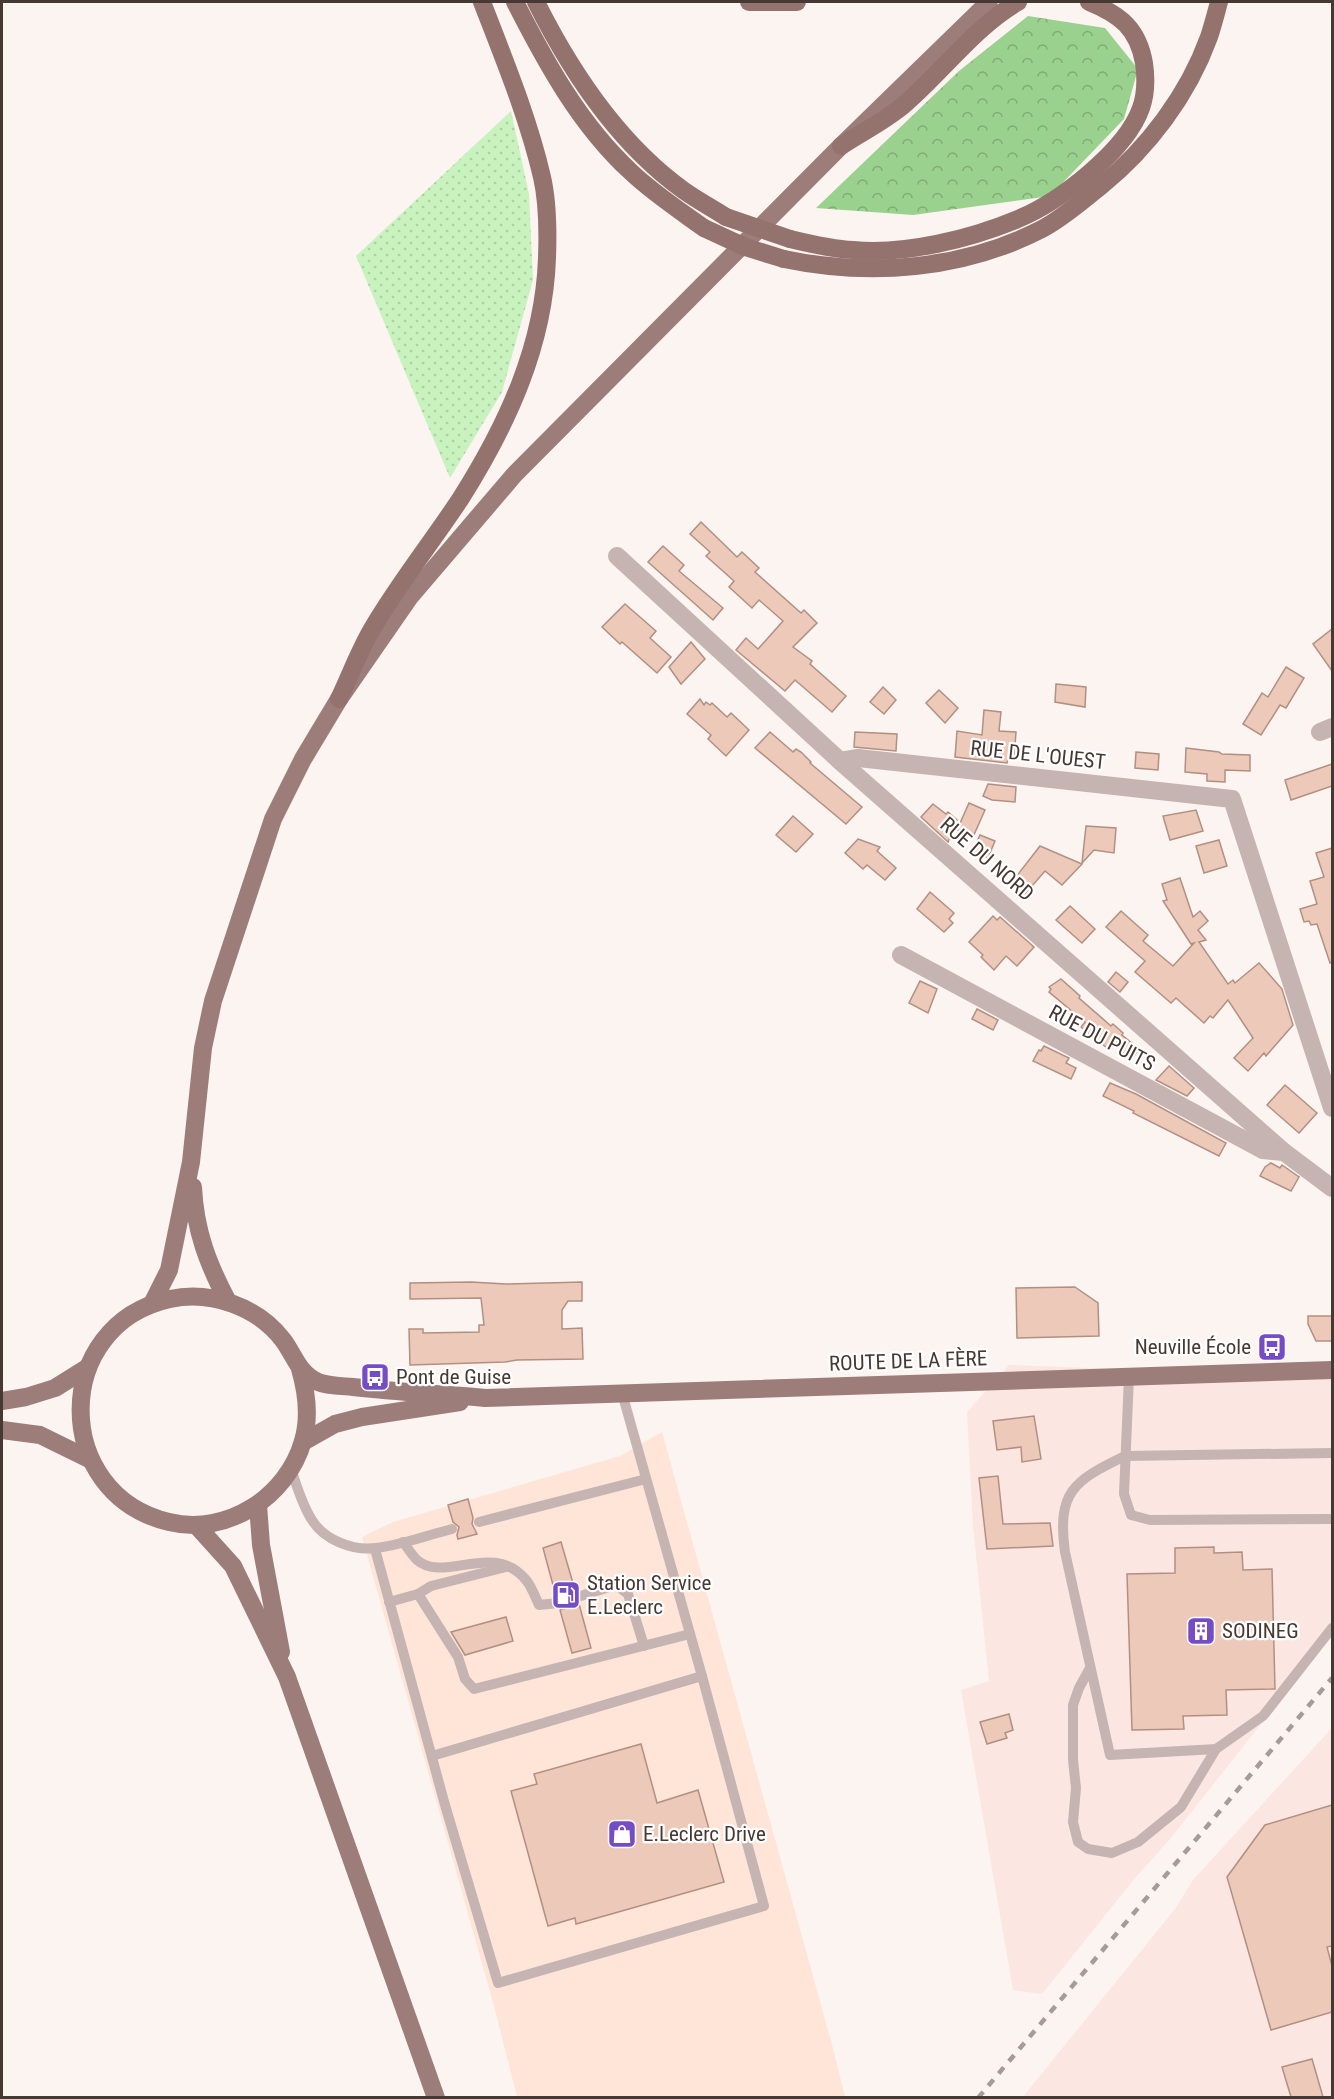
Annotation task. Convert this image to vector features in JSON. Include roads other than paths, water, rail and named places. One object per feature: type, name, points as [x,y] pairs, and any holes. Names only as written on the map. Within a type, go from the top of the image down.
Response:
[{"type":"highway","points":[[339,699],[371,630],[461,498],[486,457],[518,392],[538,331],[547,276],[548,253],[547,211],[542,178],[524,112],[482,2]]},
{"type":"highway","points":[[515,2],[541,53],[598,138],[648,188],[704,228],[745,247],[813,265],[851,269],[888,269],[926,266],[994,249],[1043,229],[1076,207],[1114,176],[1157,130],[1195,69],[1209,36],[1219,2]]},
{"type":"highway","points":[[536,2],[562,50],[607,116],[654,166],[683,190],[726,218],[790,239],[856,251],[905,249],[931,245],[984,231],[1020,218],[1074,186],[1098,166],[1117,145],[1141,109],[1145,89],[1145,68],[1137,37],[1117,16],[1089,2]]},
{"type":"highway","points":[[749,2],[798,2]]},
{"type":"highway","points":[[841,146],[905,104],[963,47],[1009,7],[1018,2]]},
{"type":"main road","points":[[152,1304],[169,1270],[191,1162],[203,1048],[213,1001],[273,819],[303,759],[339,699],[409,598],[514,475],[841,146],[989,2]]},
{"type":"main road","points":[[191,1162],[194,1212],[201,1240],[211,1268],[228,1302]]},
{"type":"main road","points":[[190,1296],[209,1297],[228,1302],[258,1317],[283,1340],[300,1369],[307,1405],[303,1442],[291,1469],[276,1489],[258,1505],[239,1515],[218,1522],[196,1525],[170,1522],[145,1514],[130,1505],[105,1482],[91,1460],[82,1438],[79,1414],[81,1391],[87,1368],[98,1348],[113,1330],[131,1315],[152,1304],[190,1296]]},
{"type":"main road","points":[[2,1401],[26,1397],[55,1388],[87,1368]]},
{"type":"main road","name":"ROUTE DE LA FÈRE","points":[[300,1369],[318,1382],[370,1389],[485,1398],[1332,1370]]},
{"type":"main road","name":"ROUTE DE LA FÈRE","points":[[303,1442],[335,1424],[362,1417],[485,1398]]},
{"type":"main road","points":[[2,1430],[40,1435],[91,1460]]},
{"type":"main road","points":[[258,1505],[261,1545],[287,1677]]},
{"type":"main road","points":[[196,1525],[233,1566],[287,1677],[436,2097]]},
{"type":"street","name":"RUE DU NORD","points":[[617,556],[840,761],[1284,1152],[1332,1188]]},
{"type":"street","name":"RUE DE L'OUEST","points":[[840,761],[858,758],[1232,799],[1332,1108]]},
{"type":"street","name":"RUE DU PUITS","points":[[901,955],[1263,1150],[1284,1152]]},
{"type":"lane","points":[[1129,1376],[1125,1494],[1131,1515],[1150,1520],[1332,1519]]},
{"type":"lane","points":[[375,1549],[498,1983],[764,1906],[622,1393]]},
{"type":"lane","points":[[1216,1749],[1110,1755],[1065,1552],[1062,1525],[1065,1504],[1074,1487],[1096,1470],[1125,1456],[1332,1453]]},
{"type":"lane","points":[[291,1469],[312,1522],[329,1538],[343,1544],[375,1549],[452,1529]]},
{"type":"lane","points":[[478,1522],[646,1479]]},
{"type":"lane","points":[[403,1542],[418,1561],[435,1567],[454,1567],[482,1561],[509,1567],[526,1580],[539,1605],[558,1603],[616,1585],[628,1594],[644,1646]]},
{"type":"lane","points":[[389,1602],[418,1594],[431,1586],[509,1567]]},
{"type":"lane","points":[[418,1594],[458,1657],[465,1679],[474,1689],[690,1634]]},
{"type":"lane","points":[[1090,1668],[1078,1688],[1073,1705],[1073,1760],[1076,1788],[1073,1822],[1078,1842],[1088,1850],[1112,1853],[1138,1842],[1181,1807],[1216,1749],[1263,1716],[1332,1628]]},
{"type":"lane","points":[[432,1756],[702,1676]]},
{"type":"railway","points":[[978,2098],[1332,1678]]},
{"type":"place","name":"Neuville École","points":[[1272,1347]]},
{"type":"place","name":"Pont de Guise","points":[[375,1377]]},
{"type":"place","name":"Station Service E.Leclerc","points":[[566,1595]]},
{"type":"place","name":"SODINEG","points":[[1201,1631]]},
{"type":"place","name":"E.Leclerc Drive","points":[[622,1834]]}]
